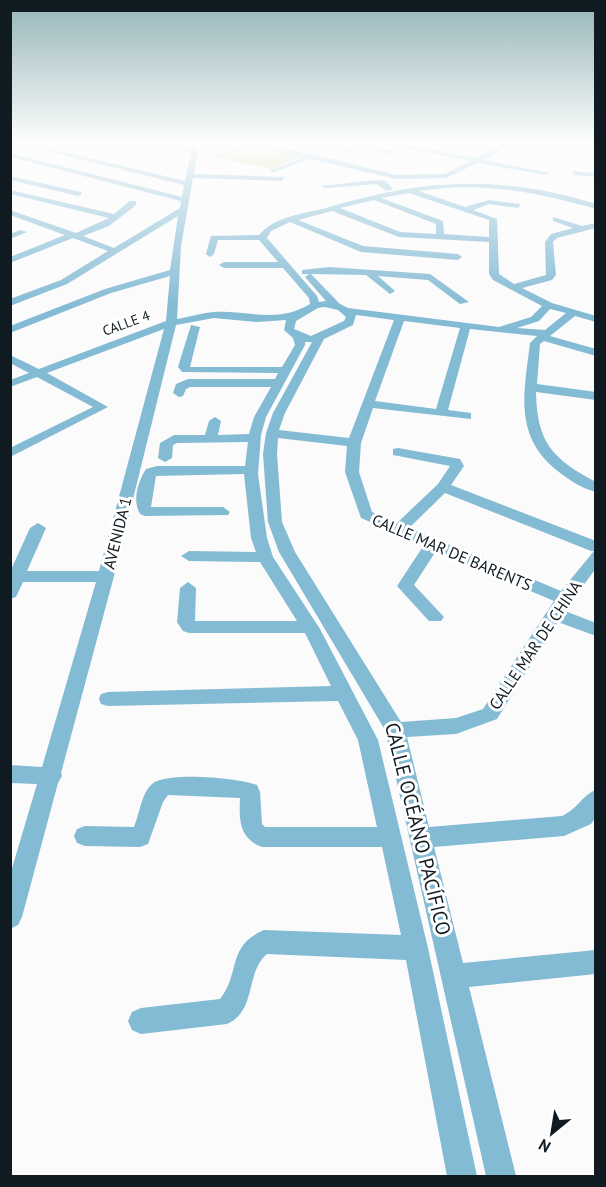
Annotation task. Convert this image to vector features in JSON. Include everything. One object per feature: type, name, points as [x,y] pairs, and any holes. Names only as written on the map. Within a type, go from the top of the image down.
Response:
[{"type":"street","points":[[31,197],[116,217]]},
{"type":"street","points":[[46,208],[71,197]]},
{"type":"street","points":[[161,197],[184,204]]},
{"type":"street","name":"AVENIDA 1","points":[[10,917],[52,776],[171,322],[185,197]]},
{"type":"street","points":[[335,210],[375,197]]},
{"type":"street","points":[[262,237],[267,229],[389,197]]},
{"type":"street","points":[[429,197],[493,219],[494,274],[512,287],[548,305],[594,317]]},
{"type":"street","points":[[551,197],[596,209]]},
{"type":"street","points":[[561,197],[596,209]]},
{"type":"street","points":[[378,200],[440,223],[440,236]]},
{"type":"street","points":[[467,209],[489,202],[518,206]]},
{"type":"street","points":[[10,260],[116,217],[133,203]]},
{"type":"street","points":[[10,303],[64,282],[115,251],[184,204]]},
{"type":"street","points":[[335,210],[399,234],[494,240]]},
{"type":"street","points":[[10,212],[115,251]]},
{"type":"street","points":[[10,221],[35,212]]},
{"type":"street","points":[[556,219],[580,228]]},
{"type":"street","points":[[294,221],[362,249],[458,257]]},
{"type":"street","points":[[287,262],[273,236],[279,229],[294,221]]},
{"type":"street","points":[[512,287],[549,278],[551,275],[551,238],[596,225]]},
{"type":"street","points":[[10,237],[23,232]]},
{"type":"street","points":[[210,254],[214,238],[262,237],[287,262],[314,298],[315,305]]},
{"type":"street","points":[[10,249],[21,255],[43,260]]},
{"type":"street","points":[[430,277],[434,256]]},
{"type":"street","points":[[224,265],[287,262],[305,272],[336,306]]},
{"type":"street","points":[[305,272],[328,270],[430,277],[464,302]]},
{"type":"street","points":[[10,330],[108,291],[175,272]]},
{"type":"street","points":[[370,274],[390,291]]},
{"type":"street","points":[[298,316],[315,305],[336,306],[347,311],[381,317],[516,330],[596,353]]},
{"type":"street","points":[[516,330],[535,319],[548,305]]},
{"type":"street","points":[[347,311],[351,316],[349,323]]},
{"type":"street","points":[[574,312],[542,338],[531,387],[530,424],[539,446],[564,471],[596,488]]},
{"type":"street","name":"CALLE 4","points":[[10,384],[171,322],[214,315],[257,319],[298,316]]},
{"type":"street","name":"CALLE OCÉANO PACÍFICO","points":[[298,316],[288,325],[300,345],[260,417],[263,436],[270,454],[265,556],[309,627],[368,740],[416,948],[462,1176]]},
{"type":"street","points":[[319,339],[349,323],[381,317]]},
{"type":"street","name":"CALLE MAR DE BARENTS","points":[[400,318],[354,443],[352,472],[366,515],[433,544],[559,606],[596,630]]},
{"type":"street","name":"CALLE 4","points":[[257,319],[294,334],[319,339]]},
{"type":"street","points":[[441,413],[465,326]]},
{"type":"street","points":[[195,327],[184,367],[186,370],[282,376]]},
{"type":"street","name":"CALLE OCÉANO PACÍFICO","points":[[319,339],[279,413],[263,436],[252,470],[266,523],[287,552],[388,714],[394,730],[455,976],[501,1176]]},
{"type":"street","points":[[10,358],[102,407],[10,453]]},
{"type":"street","points":[[179,393],[180,387],[189,383],[282,376]]},
{"type":"street","points":[[531,387],[596,396]]},
{"type":"street","points":[[368,404],[467,416]]},
{"type":"street","points":[[211,438],[215,422]]},
{"type":"street","points":[[165,458],[169,440],[263,436],[354,443]]},
{"type":"street","points":[[398,452],[455,462],[457,466],[443,487],[399,529]]},
{"type":"street","points":[[223,512],[145,511],[143,505],[148,476],[157,470],[252,470]]},
{"type":"street","points":[[443,487],[595,557]]},
{"type":"street","points":[[38,528],[13,583],[106,576]]},
{"type":"street","points":[[433,544],[405,586],[435,617]]},
{"type":"street","points":[[189,556],[265,556]]},
{"type":"street","name":"CALLE MAR DE CHINA","points":[[394,730],[458,726],[474,723],[490,714],[559,606],[595,557]]},
{"type":"street","points":[[188,588],[186,622],[189,627],[309,627]]},
{"type":"street","points":[[108,699],[345,693]]},
{"type":"street","points":[[10,774],[52,776]]},
{"type":"street","points":[[85,836],[140,837],[145,831],[157,792],[165,786],[244,789],[250,792],[251,827],[255,834],[262,837],[391,837]]},
{"type":"street","points":[[421,838],[564,826],[583,818],[596,800]]},
{"type":"street","points":[[141,1021],[227,1011],[240,994],[248,955],[254,946],[264,942],[416,948]]},
{"type":"street","points":[[455,976],[596,962]]}]
